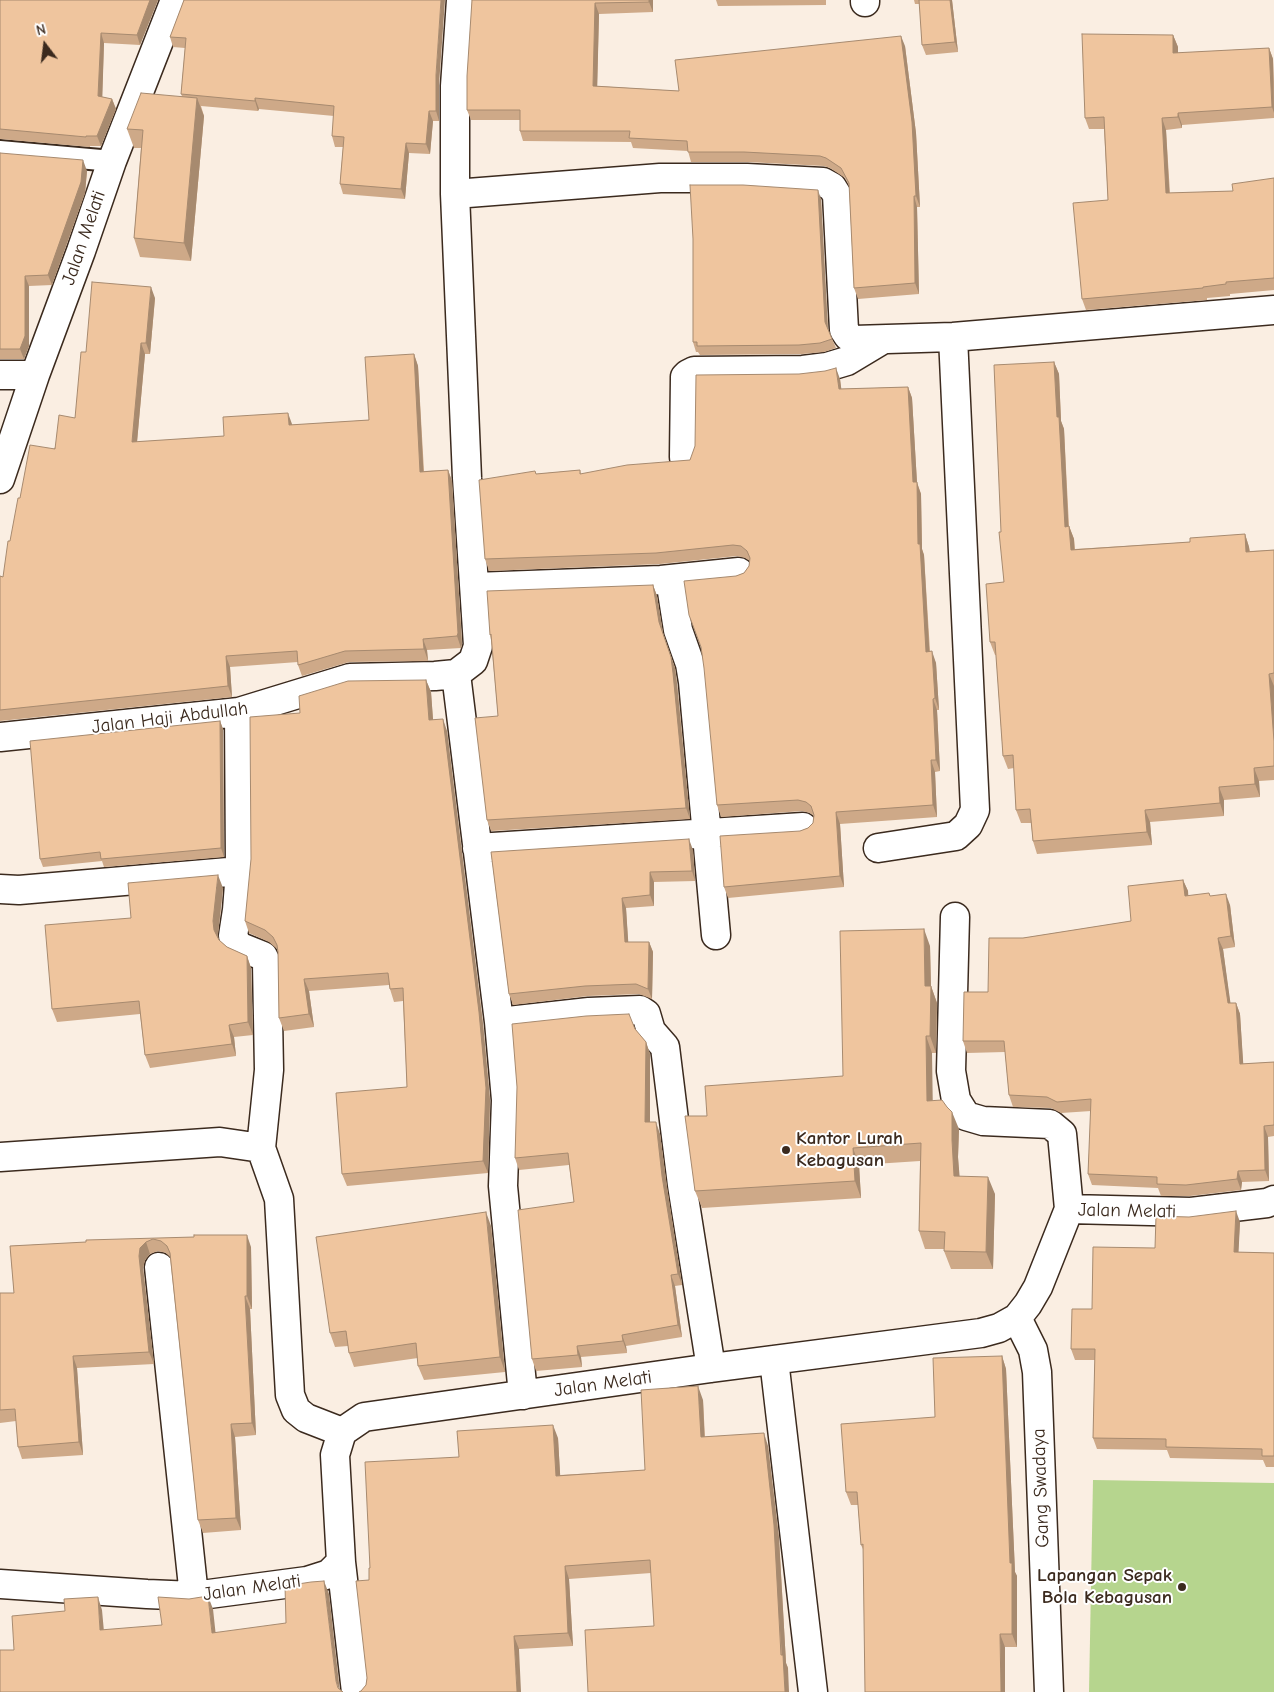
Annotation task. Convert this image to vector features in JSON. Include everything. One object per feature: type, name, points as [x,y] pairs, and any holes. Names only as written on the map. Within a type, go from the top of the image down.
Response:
[{"type":"street","name":"Jalan Melati","points":[[0,479],[35,375],[112,161],[175,0]]},
{"type":"street","points":[[461,0],[455,86],[455,194],[467,478],[478,646],[473,661],[456,674],[499,1022],[506,1100],[503,1186],[523,1396]]},
{"type":"street","points":[[455,194],[660,178],[747,178],[823,182],[832,187],[837,195],[844,330],[854,340],[953,338],[1274,310]]},
{"type":"street","points":[[878,848],[956,836],[968,824],[976,810],[953,338]]},
{"type":"street","points":[[684,457],[685,377],[688,374],[694,371],[802,370],[827,367],[847,360],[884,339]]},
{"type":"street","points":[[0,375],[35,375]]},
{"type":"street","points":[[475,587],[670,579],[739,572]]},
{"type":"street","points":[[670,579],[678,630],[690,664],[693,682],[716,935]]},
{"type":"street","name":"Jalan Haji Abdullah","points":[[0,737],[239,712],[350,678],[456,674]]},
{"type":"street","points":[[239,712],[240,871],[233,936],[238,946],[263,956],[267,964],[269,1070],[262,1148],[279,1199],[290,1395],[296,1410],[306,1418],[342,1432],[335,1456],[341,1562],[356,1692]]},
{"type":"street","points":[[477,848],[803,827]]},
{"type":"street","points":[[0,889],[19,890],[240,871]]},
{"type":"street","points":[[955,917],[950,1071],[956,1100],[966,1116],[983,1121],[1050,1124],[1062,1134],[1069,1209]]},
{"type":"street","points":[[499,1022],[589,1012],[640,1010],[646,1014],[651,1031],[665,1047],[682,1185],[711,1368]]},
{"type":"street","points":[[0,1157],[220,1142],[262,1148]]},
{"type":"street","name":"Jalan Melati","points":[[342,1432],[364,1418],[999,1328],[1017,1318],[1038,1287],[1069,1209],[1191,1212],[1267,1203],[1274,1200]]},
{"type":"street","points":[[159,1266],[194,1596]]},
{"type":"street","name":"Gang Swadaya","points":[[1017,1318],[1033,1350],[1037,1372],[1049,1692]]},
{"type":"street","points":[[774,1360],[812,1692]]},
{"type":"street","name":"Jalan Melati","points":[[0,1584],[194,1596],[307,1581],[329,1574],[341,1562]]},
{"type":"lane","points":[[0,151],[112,161]]},
{"type":"green space","name":"Lapangan Sepak Bola Kebagusan","points":[[1093,1480],[1274,1483],[1274,1692],[1089,1692]]},
{"type":"building","points":[[0,0],[150,0],[137,35],[101,33],[98,96],[112,99],[97,136],[86,137],[0,129]]},
{"type":"building","points":[[184,0],[441,0],[436,75],[436,111],[429,111],[426,144],[406,143],[401,189],[340,184],[344,137],[332,136],[334,106],[255,98],[255,101],[181,94],[186,38],[170,37]]},
{"type":"building","points":[[472,0],[649,0],[649,2],[595,3],[593,86],[679,91],[675,60],[901,36],[912,122],[916,196],[914,196],[915,283],[854,288],[849,183],[841,168],[826,158],[820,156],[744,152],[688,152],[687,141],[629,138],[630,131],[520,131],[520,110],[467,110],[467,76]]},
{"type":"building","points":[[919,0],[950,0],[955,42],[922,45]]},
{"type":"building","points":[[1082,34],[1173,35],[1173,53],[1269,48],[1272,107],[1178,113],[1178,117],[1162,118],[1166,193],[1233,191],[1232,184],[1274,178],[1274,278],[1226,282],[1226,284],[1203,288],[1082,299],[1073,203],[1108,200],[1104,117],[1085,118]]},
{"type":"building","points":[[141,93],[197,98],[184,243],[134,238],[143,130],[127,129]]},
{"type":"building","points":[[0,153],[83,160],[81,182],[48,275],[25,276],[25,336],[20,349],[0,349]]},
{"type":"building","points":[[690,185],[743,185],[818,190],[825,322],[832,339],[820,343],[799,345],[697,346],[697,342],[693,342],[693,239]]},
{"type":"building","points":[[92,282],[151,287],[146,343],[141,343],[132,442],[224,436],[223,417],[288,413],[289,425],[369,420],[365,357],[414,354],[420,472],[448,470],[457,636],[423,639],[424,649],[345,651],[298,665],[297,651],[226,656],[228,686],[0,710],[0,576],[3,577],[8,541],[10,541],[18,498],[20,498],[30,445],[55,449],[59,415],[75,418],[81,352],[86,352]]},
{"type":"building","points":[[1054,362],[1065,527],[1069,526],[1071,550],[1190,542],[1190,538],[1245,534],[1246,552],[1274,550],[1274,673],[1269,674],[1274,766],[1254,768],[1255,784],[1219,787],[1220,803],[1145,810],[1147,832],[1033,841],[1030,809],[1016,810],[1013,755],[1003,756],[995,642],[990,642],[986,584],[1004,582],[999,532],[1001,532],[994,365]]},
{"type":"building","points":[[836,368],[839,389],[908,387],[913,482],[917,482],[918,544],[920,544],[926,652],[932,651],[935,698],[933,699],[936,760],[931,760],[933,805],[836,812],[840,876],[724,887],[720,836],[800,831],[808,828],[813,823],[814,815],[811,806],[806,802],[798,800],[717,805],[701,647],[689,615],[684,581],[736,576],[744,573],[749,566],[750,558],[747,551],[741,546],[733,545],[656,553],[485,559],[479,480],[535,471],[536,474],[580,470],[580,474],[627,465],[690,460],[695,446],[696,375],[799,374]]},
{"type":"building","points":[[653,585],[659,622],[671,657],[686,808],[487,820],[475,718],[498,716],[487,591]]},
{"type":"building","points":[[426,680],[429,720],[443,719],[479,1012],[486,1088],[483,1161],[342,1174],[336,1093],[407,1087],[403,988],[390,989],[388,973],[304,979],[309,1014],[279,1018],[277,945],[273,937],[265,930],[245,921],[251,859],[250,717],[300,713],[299,696],[348,681]]},
{"type":"building","points":[[220,721],[221,848],[101,859],[100,852],[40,859],[30,741]]},
{"type":"building","points":[[689,839],[692,871],[650,872],[650,895],[622,898],[625,942],[649,942],[648,989],[636,984],[585,986],[509,994],[491,852]]},
{"type":"building","points":[[218,875],[213,921],[214,930],[219,940],[227,947],[247,956],[248,1022],[229,1025],[232,1044],[145,1055],[139,1001],[52,1009],[45,925],[131,918],[128,883]]},
{"type":"building","points":[[1183,880],[1185,896],[1209,893],[1210,896],[1226,894],[1231,936],[1218,938],[1228,1003],[1236,1003],[1240,1064],[1274,1062],[1274,1125],[1264,1126],[1265,1170],[1238,1171],[1237,1179],[1186,1185],[1157,1184],[1157,1177],[1088,1174],[1091,1099],[1057,1102],[1047,1097],[1009,1095],[1004,1041],[963,1041],[964,992],[988,992],[989,938],[1023,938],[1131,921],[1128,886]]},
{"type":"building","points":[[924,929],[925,986],[931,986],[930,1036],[926,1036],[927,1101],[942,1100],[952,1112],[954,1176],[988,1177],[986,1252],[944,1251],[945,1232],[919,1231],[921,1143],[853,1148],[855,1181],[695,1191],[685,1116],[707,1116],[705,1086],[843,1076],[840,931]]},
{"type":"building","points":[[629,1014],[635,1029],[646,1042],[645,1122],[656,1122],[662,1176],[678,1274],[671,1275],[678,1325],[622,1335],[623,1341],[577,1346],[578,1355],[532,1359],[518,1210],[574,1202],[568,1153],[515,1158],[517,1087],[512,1024],[586,1016]]},
{"type":"building","points":[[1236,1211],[1234,1252],[1274,1253],[1274,1456],[1262,1456],[1262,1449],[1166,1447],[1166,1439],[1093,1438],[1095,1349],[1071,1349],[1072,1309],[1092,1309],[1093,1247],[1155,1248],[1156,1216],[1189,1217]]},
{"type":"building","points":[[486,1212],[500,1357],[418,1366],[416,1343],[349,1353],[346,1331],[330,1333],[316,1237]]},
{"type":"building","points":[[194,1235],[247,1235],[247,1296],[245,1296],[252,1423],[231,1424],[236,1518],[198,1520],[170,1253],[167,1246],[161,1241],[153,1239],[146,1242],[140,1248],[139,1256],[149,1352],[73,1356],[79,1442],[18,1447],[15,1409],[0,1410],[0,1293],[14,1293],[10,1246],[86,1242],[86,1240],[194,1237]]},
{"type":"building","points":[[1002,1356],[1010,1563],[1012,1563],[1012,1634],[1000,1634],[1001,1692],[865,1692],[863,1544],[861,1545],[857,1492],[846,1492],[841,1424],[935,1417],[933,1358]]},
{"type":"building","points":[[698,1386],[701,1437],[764,1433],[774,1525],[781,1655],[783,1655],[785,1692],[588,1692],[585,1630],[654,1626],[650,1560],[565,1566],[568,1633],[514,1636],[517,1692],[359,1692],[366,1685],[367,1678],[356,1581],[369,1580],[370,1568],[365,1462],[459,1457],[457,1431],[553,1425],[556,1476],[645,1470],[641,1390]]},
{"type":"building","points":[[324,1581],[336,1681],[338,1688],[343,1692],[0,1692],[0,1650],[14,1650],[12,1616],[65,1611],[64,1599],[98,1597],[100,1630],[162,1625],[158,1597],[189,1599],[208,1596],[212,1633],[286,1623],[285,1586]]},
{"type":"place","name":"Kantor Lurah Kebagusan","points":[[786,1150]]},
{"type":"place","name":"Lapangan Sepak Bola Kebagusan","points":[[1182,1587]]}]
